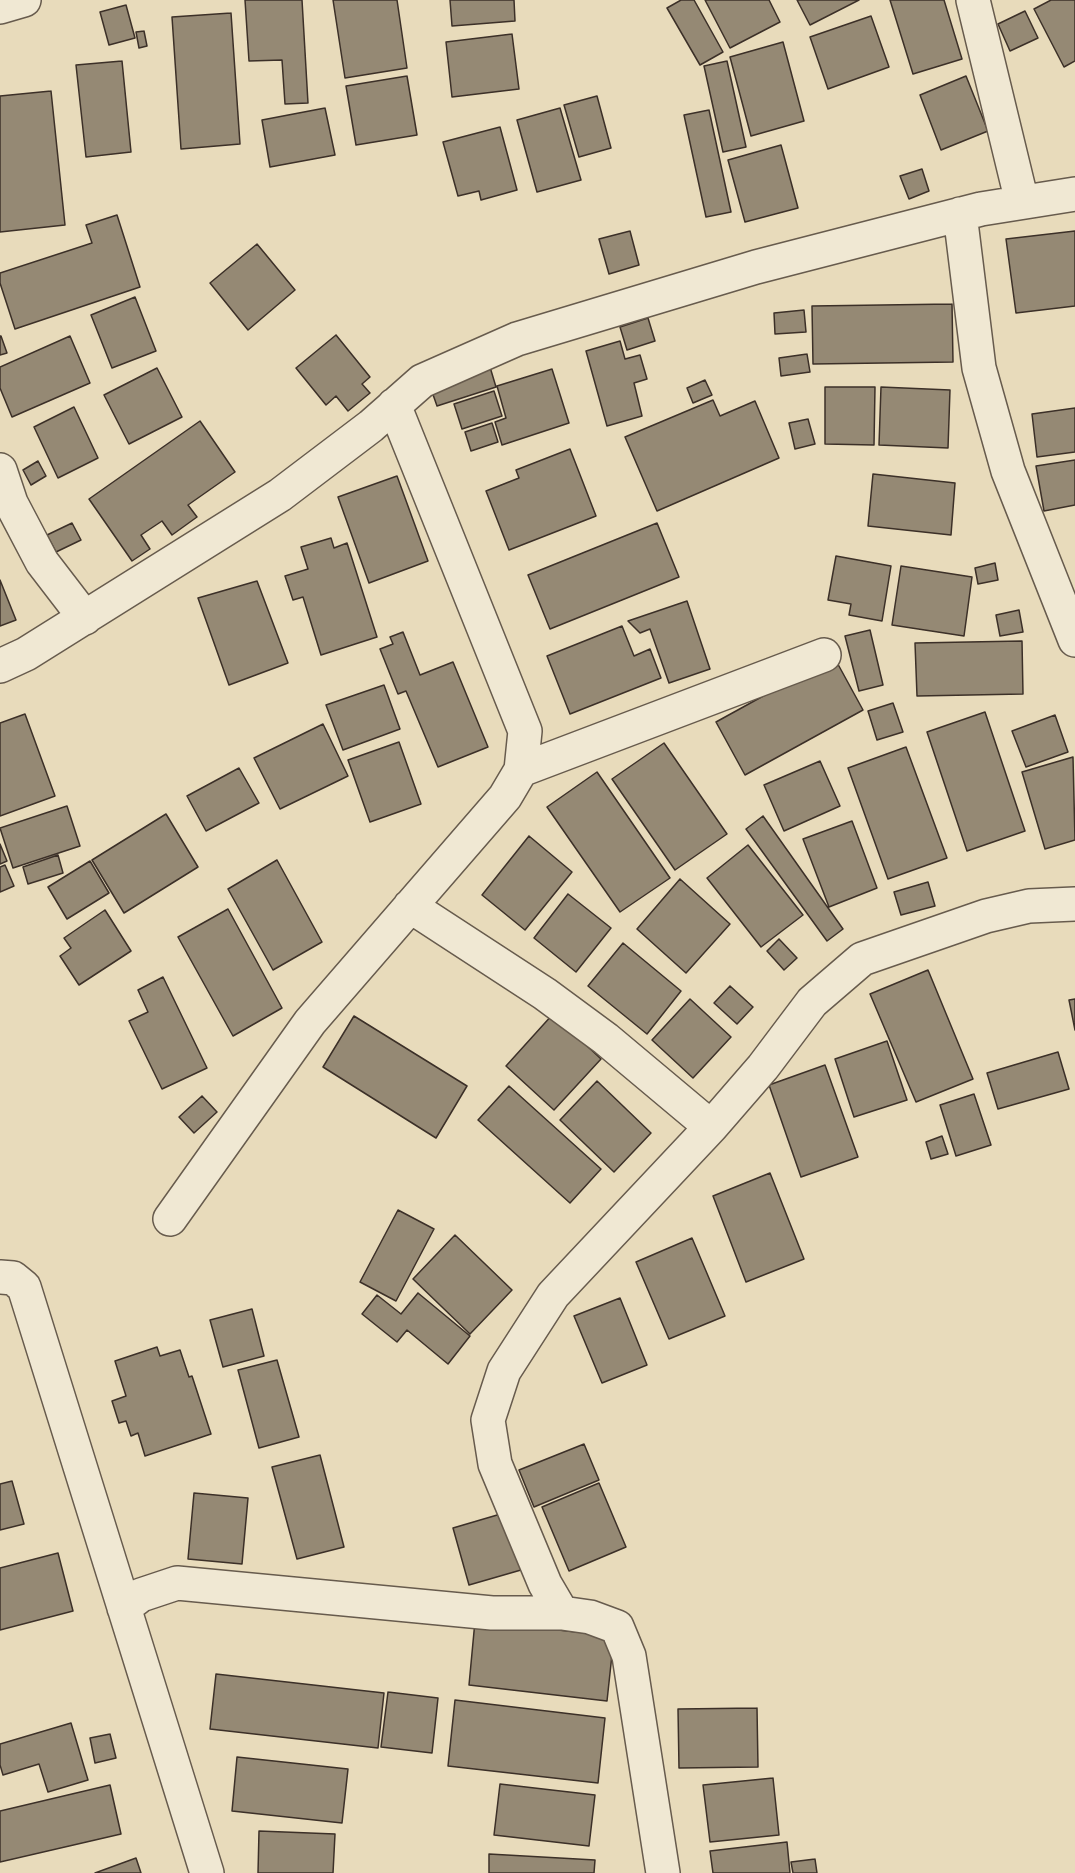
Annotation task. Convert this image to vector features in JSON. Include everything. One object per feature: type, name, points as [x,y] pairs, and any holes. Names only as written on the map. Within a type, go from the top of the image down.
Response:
[{"type":"street","points":[[0,7],[24,0]]},
{"type":"street","points":[[972,0],[1022,202]]},
{"type":"street","points":[[0,666],[26,654],[85,618],[280,495],[371,426],[422,381],[517,339],[756,267],[960,214],[1075,194]]},
{"type":"street","points":[[960,214],[979,368],[1008,471],[1075,640]]},
{"type":"street","points":[[170,1219],[310,1022],[505,797],[521,770],[525,731],[394,405]]},
{"type":"street","points":[[0,470],[11,503],[42,562],[85,618]]},
{"type":"street","points":[[521,770],[824,655]]},
{"type":"street","points":[[562,1613],[545,1584],[495,1464],[488,1420],[504,1371],[553,1295],[711,1127],[763,1067],[812,1002],[862,958],[986,916],[1029,906],[1075,904]]},
{"type":"street","points":[[410,906],[545,994],[606,1040],[711,1127]]},
{"type":"street","points":[[0,1277],[13,1278],[24,1287],[207,1873]]},
{"type":"street","points":[[124,1608],[141,1595],[177,1583],[492,1613],[562,1613],[590,1617],[618,1627],[629,1656],[663,1873]]},
{"type":"building","points":[[245,0],[302,0],[308,103],[285,104],[282,60],[249,61]]},
{"type":"building","points":[[333,0],[397,0],[407,68],[345,78]]},
{"type":"building","points":[[450,0],[514,0],[515,21],[452,26]]},
{"type":"building","points":[[681,0],[694,0],[723,52],[700,65],[667,8]]},
{"type":"building","points":[[705,0],[769,0],[780,22],[730,48]]},
{"type":"building","points":[[797,0],[859,0],[810,25]]},
{"type":"building","points":[[890,0],[944,0],[962,59],[913,74]]},
{"type":"building","points":[[1051,0],[1075,0],[1075,61],[1064,67],[1034,9]]},
{"type":"building","points":[[126,5],[135,38],[109,45],[100,12]]},
{"type":"building","points":[[1025,11],[1038,38],[1010,51],[998,24]]},
{"type":"building","points":[[231,13],[240,144],[181,149],[172,17]]},
{"type":"building","points":[[871,16],[889,67],[828,89],[810,37]]},
{"type":"building","points":[[144,31],[147,46],[139,48],[136,32]]},
{"type":"building","points":[[512,34],[519,89],[452,97],[446,42]]},
{"type":"building","points":[[783,42],[804,121],[751,136],[730,57]]},
{"type":"building","points":[[122,61],[131,152],[86,157],[76,65]]},
{"type":"building","points":[[727,61],[746,147],[723,152],[704,66]]},
{"type":"building","points":[[407,76],[417,135],[356,145],[346,86]]},
{"type":"building","points":[[966,76],[988,131],[941,150],[920,95]]},
{"type":"building","points":[[51,91],[65,225],[0,232],[0,96]]},
{"type":"building","points":[[597,96],[611,148],[579,157],[564,105]]},
{"type":"building","points":[[325,108],[335,155],[270,167],[262,120]]},
{"type":"building","points":[[560,108],[581,180],[537,192],[517,120]]},
{"type":"building","points":[[709,110],[731,212],[706,217],[684,115]]},
{"type":"building","points":[[500,127],[517,190],[481,200],[479,191],[458,196],[443,142]]},
{"type":"building","points":[[781,145],[798,208],[745,222],[728,160]]},
{"type":"building","points":[[922,169],[929,191],[909,199],[900,176]]},
{"type":"building","points":[[117,215],[140,287],[15,329],[0,283],[0,273],[92,243],[86,225]]},
{"type":"building","points":[[630,231],[639,265],[609,274],[599,239]]},
{"type":"building","points":[[1075,231],[1075,306],[1016,313],[1006,239]]},
{"type":"building","points":[[257,244],[295,290],[248,330],[210,283]]},
{"type":"building","points":[[135,297],[156,351],[112,368],[91,315]]},
{"type":"building","points":[[952,304],[953,362],[813,364],[812,306]]},
{"type":"building","points":[[804,310],[806,332],[775,334],[774,313]]},
{"type":"building","points":[[648,318],[655,341],[627,350],[620,327]]},
{"type":"building","points":[[336,335],[370,377],[362,384],[370,393],[348,411],[336,396],[326,405],[296,368]]},
{"type":"building","points":[[0,336],[7,353],[0,355]]},
{"type":"building","points":[[70,336],[90,383],[12,417],[0,388],[0,367]]},
{"type":"building","points":[[620,341],[625,359],[640,355],[647,379],[634,383],[642,416],[607,426],[586,351]]},
{"type":"building","points":[[807,354],[810,372],[781,376],[779,358]]},
{"type":"building","points":[[490,367],[496,387],[437,406],[430,386]]},
{"type":"building","points":[[157,368],[182,417],[129,444],[104,395]]},
{"type":"building","points":[[552,369],[569,423],[502,445],[495,422],[506,418],[497,386]]},
{"type":"building","points":[[705,380],[712,395],[693,403],[687,388]]},
{"type":"building","points":[[825,387],[875,387],[874,445],[825,444]]},
{"type":"building","points":[[881,387],[950,390],[948,448],[879,445]]},
{"type":"building","points":[[494,391],[502,416],[462,429],[454,404]]},
{"type":"building","points":[[713,400],[720,416],[755,401],[779,458],[657,511],[625,437]]},
{"type":"building","points":[[74,407],[98,458],[58,478],[34,427]]},
{"type":"building","points":[[1075,408],[1075,452],[1037,457],[1032,414]]},
{"type":"building","points":[[808,419],[815,444],[795,449],[789,423]]},
{"type":"building","points":[[200,421],[235,472],[188,505],[197,517],[172,535],[162,521],[141,535],[150,549],[132,561],[89,499]]},
{"type":"building","points":[[492,423],[498,442],[471,451],[465,432]]},
{"type":"building","points":[[570,449],[596,516],[509,550],[486,491],[519,478],[516,470]]},
{"type":"building","points":[[1075,460],[1075,505],[1044,511],[1036,466]]},
{"type":"building","points":[[38,461],[46,476],[31,485],[23,470]]},
{"type":"building","points":[[873,474],[955,483],[951,535],[868,526]]},
{"type":"building","points":[[397,476],[428,561],[369,583],[338,497]]},
{"type":"building","points":[[72,523],[81,540],[56,552],[47,535]]},
{"type":"building","points":[[657,523],[679,577],[550,629],[528,575]]},
{"type":"building","points":[[331,538],[334,548],[347,543],[377,637],[321,655],[303,597],[293,600],[285,576],[308,569],[301,547]]},
{"type":"building","points":[[836,556],[891,566],[882,621],[849,615],[851,604],[828,600]]},
{"type":"building","points":[[995,563],[998,580],[978,584],[975,568]]},
{"type":"building","points":[[901,566],[972,577],[964,636],[892,625]]},
{"type":"building","points":[[0,580],[16,620],[0,626]]},
{"type":"building","points":[[257,581],[288,663],[229,685],[198,598]]},
{"type":"building","points":[[687,601],[710,669],[669,683],[650,629],[640,633],[628,621]]},
{"type":"building","points":[[1019,610],[1023,632],[1000,636],[996,615]]},
{"type":"building","points":[[622,626],[634,656],[650,649],[661,678],[570,714],[547,656]]},
{"type":"building","points":[[870,630],[883,685],[859,691],[845,636]]},
{"type":"building","points":[[403,632],[420,675],[453,662],[488,747],[438,767],[406,691],[398,694],[380,649],[393,644],[390,637]]},
{"type":"building","points":[[1022,641],[1023,694],[917,696],[915,643]]},
{"type":"building","points":[[834,657],[863,710],[745,775],[716,722]]},
{"type":"building","points":[[384,685],[400,729],[343,750],[326,705]]},
{"type":"building","points":[[893,703],[903,732],[877,740],[868,711]]},
{"type":"building","points":[[985,712],[1025,831],[967,851],[927,732]]},
{"type":"building","points":[[25,714],[55,796],[0,816],[0,723]]},
{"type":"building","points":[[1055,715],[1068,752],[1026,767],[1012,731]]},
{"type":"building","points":[[323,724],[348,776],[280,809],[254,758]]},
{"type":"building","points":[[399,742],[421,804],[370,822],[348,760]]},
{"type":"building","points":[[664,743],[727,834],[675,870],[612,779]]},
{"type":"building","points":[[906,747],[947,858],[888,879],[848,768]]},
{"type":"building","points":[[1073,757],[1075,840],[1045,849],[1022,772]]},
{"type":"building","points":[[820,761],[840,806],[784,831],[764,785]]},
{"type":"building","points":[[239,768],[259,803],[206,831],[187,796]]},
{"type":"building","points":[[597,772],[670,878],[620,912],[547,807]]},
{"type":"building","points":[[67,806],[80,846],[13,868],[0,828]]},
{"type":"building","points":[[166,814],[198,867],[124,913],[92,860]]},
{"type":"building","points":[[763,816],[843,929],[827,941],[746,829]]},
{"type":"building","points":[[852,821],[877,888],[829,907],[803,839]]},
{"type":"building","points":[[529,836],[572,872],[525,930],[482,895]]},
{"type":"building","points":[[0,844],[7,861],[0,864]]},
{"type":"building","points":[[748,845],[803,915],[761,947],[707,878]]},
{"type":"building","points":[[58,855],[63,873],[28,884],[23,867]]},
{"type":"building","points":[[277,860],[322,942],[273,970],[228,889]]},
{"type":"building","points":[[90,861],[109,893],[67,919],[48,887]]},
{"type":"building","points":[[5,865],[14,886],[0,892],[0,867]]},
{"type":"building","points":[[680,879],[730,924],[686,973],[637,929]]},
{"type":"building","points":[[928,882],[935,906],[901,915],[894,892]]},
{"type":"building","points":[[568,894],[611,928],[576,972],[534,938]]},
{"type":"building","points":[[228,909],[282,1008],[233,1036],[178,937]]},
{"type":"building","points":[[105,910],[131,951],[79,985],[60,956],[71,948],[64,938]]},
{"type":"building","points":[[779,939],[797,958],[784,970],[767,951]]},
{"type":"building","points":[[623,943],[681,991],[647,1034],[588,986]]},
{"type":"building","points":[[928,970],[973,1079],[916,1102],[870,994]]},
{"type":"building","points":[[163,977],[207,1068],[162,1089],[129,1021],[148,1012],[138,990]]},
{"type":"building","points":[[730,986],[753,1007],[737,1024],[714,1003]]},
{"type":"building","points":[[690,999],[731,1037],[693,1078],[652,1040]]},
{"type":"building","points":[[1075,999],[1075,1030],[1069,1000]]},
{"type":"building","points":[[553,1014],[601,1059],[554,1110],[506,1066]]},
{"type":"building","points":[[354,1016],[467,1086],[436,1138],[323,1067]]},
{"type":"building","points":[[887,1041],[907,1100],[854,1117],[835,1059]]},
{"type":"building","points":[[1058,1052],[1069,1089],[998,1109],[987,1073]]},
{"type":"building","points":[[825,1065],[858,1157],[801,1177],[769,1085]]},
{"type":"building","points":[[597,1081],[651,1133],[614,1172],[560,1120]]},
{"type":"building","points":[[509,1086],[601,1169],[570,1203],[478,1120]]},
{"type":"building","points":[[974,1094],[991,1145],[956,1156],[940,1105]]},
{"type":"building","points":[[202,1096],[217,1112],[194,1133],[179,1117]]},
{"type":"building","points":[[942,1136],[948,1154],[931,1159],[926,1142]]},
{"type":"building","points":[[770,1173],[804,1259],[746,1282],[713,1196]]},
{"type":"building","points":[[398,1210],[434,1229],[396,1301],[360,1282]]},
{"type":"building","points":[[455,1235],[512,1290],[470,1334],[413,1279]]},
{"type":"building","points":[[692,1238],[725,1316],[669,1339],[636,1262]]},
{"type":"building","points":[[418,1293],[470,1336],[448,1364],[407,1330],[397,1342],[362,1314],[377,1295],[401,1314]]},
{"type":"building","points":[[620,1298],[647,1365],[602,1383],[574,1316]]},
{"type":"building","points":[[252,1309],[264,1356],[223,1367],[210,1320]]},
{"type":"building","points":[[157,1347],[160,1356],[180,1350],[189,1377],[192,1376],[211,1434],[145,1456],[138,1433],[131,1436],[126,1421],[119,1423],[112,1401],[126,1396],[115,1361]]},
{"type":"building","points":[[277,1360],[299,1437],[259,1448],[238,1370]]},
{"type":"building","points":[[584,1444],[599,1480],[534,1507],[519,1470]]},
{"type":"building","points":[[320,1455],[344,1547],[297,1559],[272,1467]]},
{"type":"building","points":[[12,1481],[24,1524],[0,1530],[0,1484]]},
{"type":"building","points":[[599,1483],[626,1547],[569,1571],[542,1507]]},
{"type":"building","points":[[194,1493],[248,1498],[242,1564],[188,1559]]},
{"type":"building","points":[[504,1513],[521,1570],[469,1585],[453,1528]]},
{"type":"building","points":[[58,1553],[73,1611],[0,1630],[0,1568]]},
{"type":"building","points":[[475,1621],[614,1636],[607,1701],[469,1685]]},
{"type":"building","points":[[216,1674],[384,1693],[378,1748],[210,1729]]},
{"type":"building","points":[[388,1692],[438,1698],[432,1753],[381,1747]]},
{"type":"building","points":[[455,1700],[605,1718],[598,1783],[448,1766]]},
{"type":"building","points":[[757,1708],[758,1767],[679,1768],[678,1709]]},
{"type":"building","points":[[71,1723],[88,1780],[48,1792],[39,1764],[3,1775],[0,1765],[0,1744]]},
{"type":"building","points":[[110,1734],[116,1758],[95,1763],[90,1738]]},
{"type":"building","points":[[237,1757],[348,1769],[342,1823],[232,1811]]},
{"type":"building","points":[[773,1778],[779,1835],[710,1842],[703,1785]]},
{"type":"building","points":[[500,1784],[595,1795],[589,1846],[494,1835]]},
{"type":"building","points":[[110,1785],[121,1834],[0,1862],[0,1811]]},
{"type":"building","points":[[259,1831],[335,1834],[333,1873],[258,1873]]},
{"type":"building","points":[[787,1842],[790,1873],[713,1873],[710,1851]]},
{"type":"building","points":[[489,1854],[595,1860],[594,1873],[489,1873]]},
{"type":"building","points":[[136,1858],[141,1873],[95,1873]]},
{"type":"building","points":[[815,1859],[817,1873],[793,1873],[791,1862]]}]
